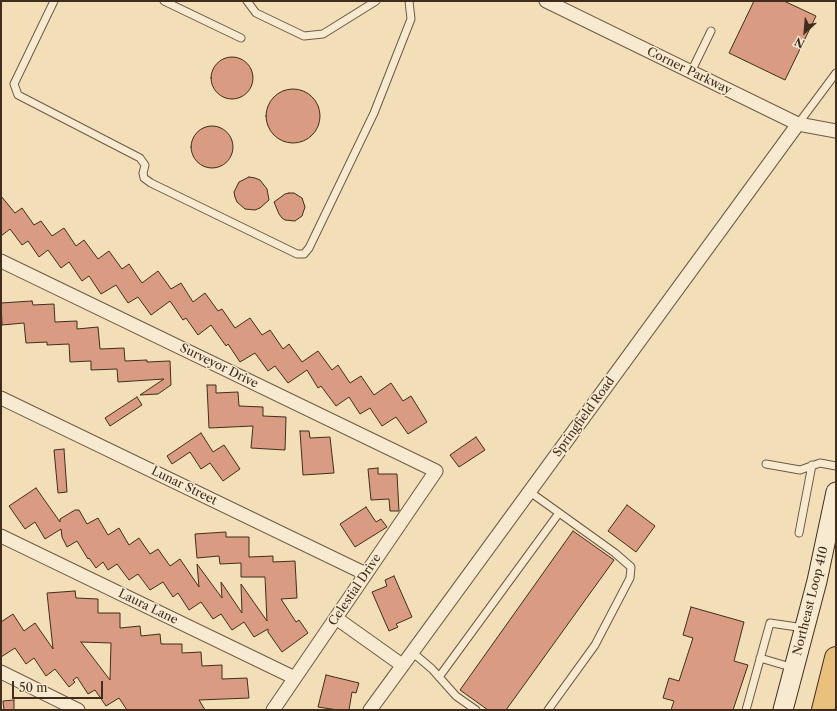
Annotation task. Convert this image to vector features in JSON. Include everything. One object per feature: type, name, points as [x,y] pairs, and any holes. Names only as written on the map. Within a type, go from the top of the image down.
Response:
[{"type":"highway","points":[[823,710],[836,658]]},
{"type":"main road","name":"Northeast Loop 410","points":[[783,710],[817,581],[836,492]]},
{"type":"street","name":"Corner Parkway","points":[[546,1],[559,4],[691,72],[798,124],[836,131]]},
{"type":"street","name":"Springfield Road","points":[[370,710],[798,124]]},
{"type":"street","name":"Surveyor Drive","points":[[1,261],[436,471]]},
{"type":"street","name":"Lunar Street","points":[[1,398],[366,574]]},
{"type":"street","name":"Celestial Drive","points":[[273,710],[436,471]]},
{"type":"street","name":"Laura Lane","points":[[1,536],[295,678]]},
{"type":"street","points":[[336,618],[402,665]]},
{"type":"street","points":[[1,672],[78,710]]},
{"type":"lane","points":[[54,1],[14,84],[18,95],[140,158],[144,165],[144,178],[151,183],[297,254],[304,254],[309,248],[374,113],[411,19],[409,1]]},
{"type":"lane","points":[[164,1],[241,38]]},
{"type":"lane","points":[[247,1],[256,13],[304,36],[323,34],[376,1]]},
{"type":"lane","points":[[691,72],[711,31]]},
{"type":"lane","points":[[798,124],[836,73]]},
{"type":"lane","points":[[766,464],[800,470],[820,463],[836,466]]},
{"type":"lane","points":[[799,533],[812,465]]},
{"type":"lane","points":[[530,492],[615,553],[631,567],[630,578],[595,645],[548,710]]},
{"type":"lane","points":[[440,677],[559,513]]},
{"type":"lane","points":[[746,710],[770,623],[805,628]]},
{"type":"lane","points":[[412,652],[432,669],[456,696],[476,710]]},
{"type":"lane","points":[[760,658],[794,668]]},
{"type":"building","points":[[754,1],[784,1],[816,16],[785,80],[729,53]]},
{"type":"building","points":[[228,57],[236,57],[247,63],[253,74],[253,82],[247,93],[236,99],[228,99],[217,93],[211,82],[211,74],[217,63]]},
{"type":"building","points":[[293,89],[303,91],[312,97],[318,106],[320,116],[318,126],[312,135],[303,141],[293,143],[283,141],[274,135],[268,126],[266,116],[268,106],[274,97],[283,91]]},
{"type":"building","points":[[208,126],[216,126],[227,132],[233,143],[233,151],[227,162],[216,168],[208,168],[197,162],[191,151],[191,143],[197,132]]},
{"type":"building","points":[[249,177],[260,180],[267,189],[269,200],[260,208],[255,210],[245,209],[237,202],[234,192],[239,182]]},
{"type":"building","points":[[294,193],[302,198],[305,207],[302,216],[295,221],[285,220],[282,218],[274,202],[285,194]]},
{"type":"building","points":[[1,196],[15,213],[22,208],[34,225],[41,221],[52,236],[64,228],[76,246],[84,240],[98,259],[109,251],[122,269],[129,264],[142,283],[158,271],[171,289],[181,283],[193,302],[205,293],[218,311],[222,309],[235,328],[250,318],[262,335],[270,330],[283,349],[289,344],[302,362],[318,351],[332,370],[338,365],[350,383],[361,376],[374,395],[391,383],[403,401],[411,396],[427,422],[408,434],[396,417],[382,426],[370,408],[360,414],[349,397],[336,406],[321,386],[318,388],[307,370],[288,383],[275,366],[268,371],[255,353],[240,362],[228,344],[226,346],[211,325],[198,335],[186,318],[183,320],[170,301],[151,315],[138,297],[128,303],[116,285],[101,294],[89,276],[82,281],[69,262],[61,268],[48,250],[39,257],[28,241],[22,245],[10,229],[1,236]]},
{"type":"building","points":[[32,301],[33,305],[54,304],[55,322],[77,321],[77,329],[98,327],[100,349],[124,348],[125,361],[170,361],[171,385],[158,394],[140,395],[164,379],[118,382],[117,369],[91,370],[91,361],[70,362],[69,344],[47,345],[47,342],[26,343],[24,323],[2,325],[1,303]]},
{"type":"building","points":[[207,385],[216,385],[216,393],[238,392],[239,406],[263,407],[263,416],[286,417],[285,450],[251,448],[253,426],[209,428]]},
{"type":"building","points":[[137,397],[142,405],[110,426],[105,418]]},
{"type":"building","points":[[300,431],[309,431],[310,438],[330,437],[334,473],[303,475]]},
{"type":"building","points":[[201,433],[213,452],[224,445],[240,469],[223,481],[210,463],[201,469],[190,452],[172,464],[167,456]]},
{"type":"building","points":[[476,437],[485,450],[459,467],[450,455]]},
{"type":"building","points":[[64,449],[67,492],[58,493],[54,450]]},
{"type":"building","points":[[378,468],[378,474],[397,474],[399,511],[390,511],[389,499],[371,500],[368,469]]},
{"type":"building","points":[[36,488],[60,522],[60,519],[75,510],[79,510],[87,524],[98,518],[108,535],[119,528],[129,545],[139,538],[150,554],[158,549],[170,566],[180,559],[199,587],[197,564],[222,598],[221,582],[242,613],[241,584],[267,621],[265,577],[241,577],[241,563],[220,564],[219,556],[197,558],[195,534],[226,532],[226,537],[249,537],[249,557],[273,556],[273,562],[295,561],[297,598],[281,599],[296,622],[299,620],[308,633],[282,652],[268,632],[268,629],[254,637],[244,622],[232,630],[221,614],[213,619],[201,602],[189,610],[178,593],[173,597],[163,582],[150,590],[138,574],[129,580],[117,564],[108,570],[103,562],[96,568],[89,558],[88,559],[77,541],[67,547],[62,537],[61,529],[45,539],[35,522],[25,529],[9,506]]},
{"type":"building","points":[[627,505],[655,526],[636,552],[608,531]]},
{"type":"building","points":[[366,507],[376,522],[381,519],[387,527],[355,547],[340,524]]},
{"type":"building","points":[[573,531],[614,560],[506,710],[488,710],[460,690]]},
{"type":"building","points":[[394,576],[412,617],[396,624],[398,627],[389,631],[372,592],[387,586],[385,580]]},
{"type":"building","points":[[75,591],[76,598],[98,599],[98,613],[120,613],[120,628],[140,626],[141,636],[160,634],[161,644],[182,644],[182,653],[201,652],[202,666],[222,665],[222,679],[247,678],[249,698],[199,700],[205,710],[127,710],[119,698],[106,706],[95,690],[88,694],[77,677],[73,680],[75,682],[69,687],[55,669],[46,676],[34,658],[26,664],[15,648],[1,657],[1,622],[13,614],[24,631],[35,623],[53,649],[47,593]],"holes":[[[81,642],[111,643],[110,680]]]},
{"type":"building","points":[[691,607],[744,622],[734,661],[748,665],[733,710],[671,710],[674,701],[663,698],[669,678],[679,681],[693,638],[683,635]]},
{"type":"building","points":[[326,675],[359,683],[356,693],[352,692],[349,710],[318,707]]},
{"type":"building","points":[[14,700],[14,710],[4,710],[3,701]]}]
